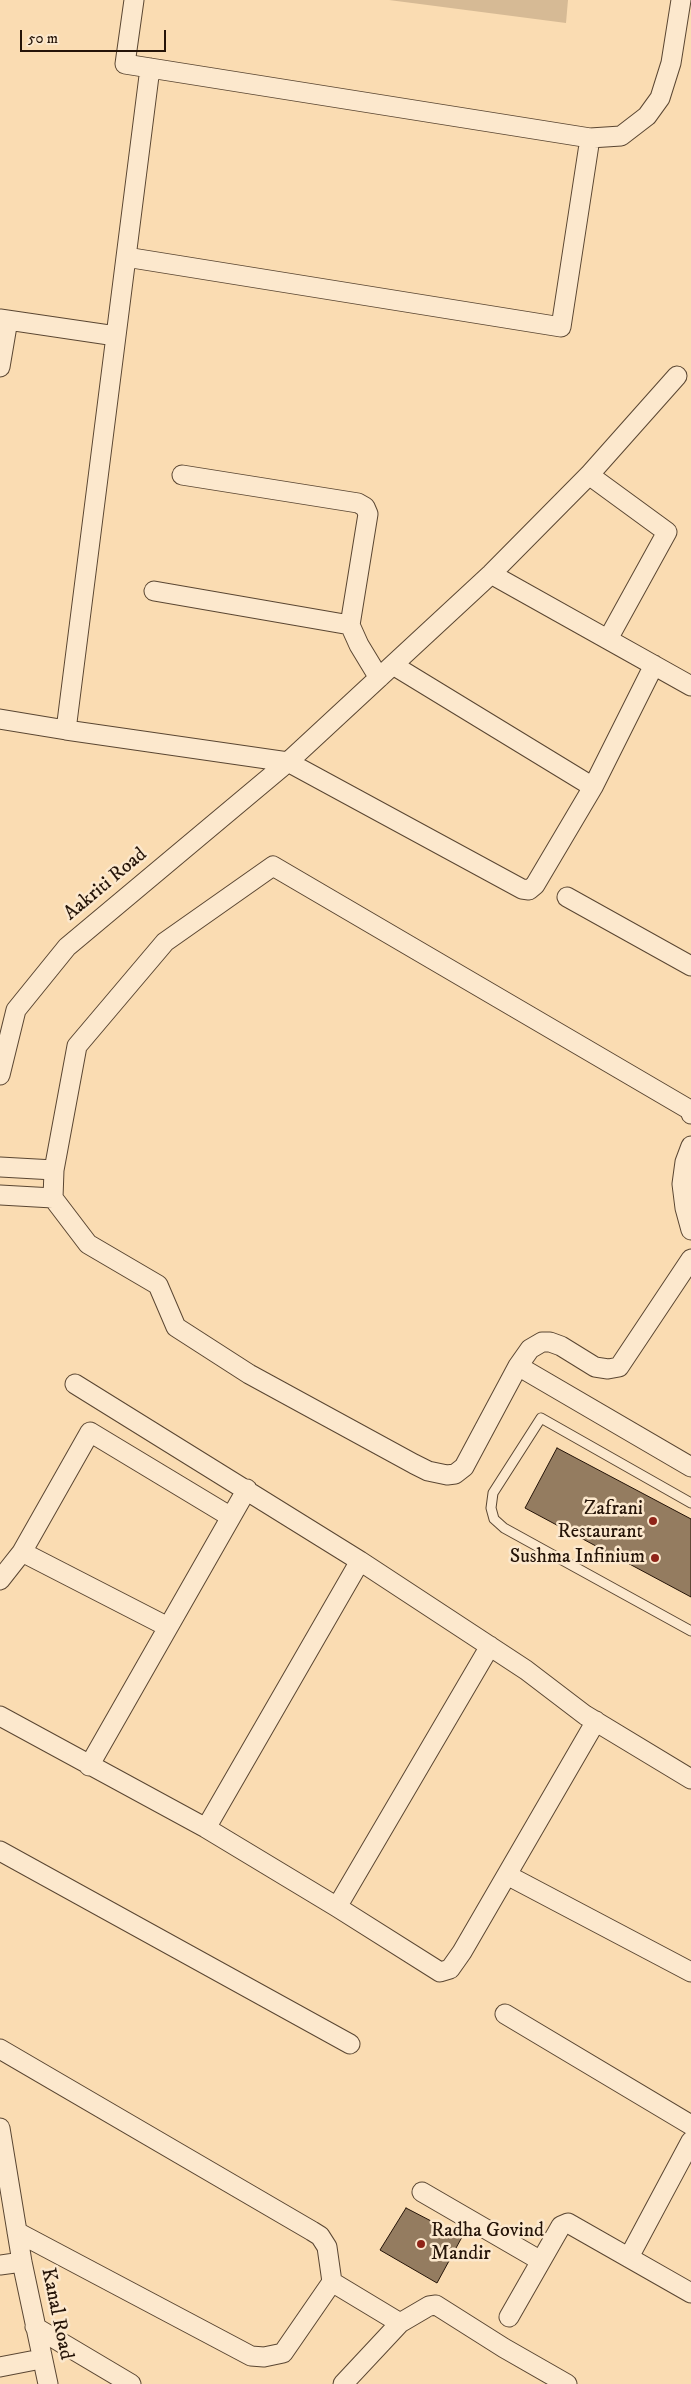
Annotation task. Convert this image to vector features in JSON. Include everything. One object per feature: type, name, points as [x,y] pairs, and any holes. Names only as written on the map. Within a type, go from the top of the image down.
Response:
[{"type":"street","points":[[134,0],[125,64],[590,138],[621,136],[647,116],[660,98],[671,63],[681,0]]},
{"type":"street","points":[[66,730],[150,68]]},
{"type":"street","points":[[126,257],[561,327],[590,138]]},
{"type":"street","points":[[0,367],[4,319],[116,336]]},
{"type":"street","name":"Aakriti Road","points":[[0,1075],[16,1010],[67,947],[288,762],[491,574],[589,475],[677,376]]},
{"type":"street","points":[[182,475],[358,503],[365,507],[368,514],[350,625],[359,645],[379,678]]},
{"type":"street","points":[[589,475],[668,532],[608,639]]},
{"type":"street","points":[[491,574],[691,686]]},
{"type":"street","points":[[154,591],[350,625]]},
{"type":"street","points":[[393,665],[593,787]]},
{"type":"street","points":[[0,719],[288,762],[522,889],[530,890],[535,885],[593,787],[654,666]]},
{"type":"street","points":[[691,1114],[690,1110],[273,866],[165,942],[77,1046],[54,1170],[53,1198],[88,1244],[158,1285],[176,1327],[249,1374],[428,1471],[446,1475],[455,1474],[464,1467],[518,1366],[530,1348],[542,1342],[550,1342],[561,1346],[595,1368],[608,1370],[619,1367],[691,1259]]},
{"type":"street","points":[[568,897],[691,966]]},
{"type":"street","points":[[691,1146],[685,1162],[682,1184],[684,1208],[691,1230]]},
{"type":"street","points":[[0,1167],[54,1170]]},
{"type":"street","points":[[0,1195],[53,1198]]},
{"type":"street","points":[[518,1366],[691,1467]]},
{"type":"street","points":[[75,1384],[247,1489],[360,1561],[490,1646],[596,1721],[691,1779]]},
{"type":"street","points":[[0,1580],[22,1552],[90,1432],[231,1517]]},
{"type":"street","points":[[89,1766],[247,1489]]},
{"type":"street","points":[[22,1552],[168,1627]]},
{"type":"street","points":[[206,1828],[360,1561]]},
{"type":"street","points":[[337,1907],[490,1646]]},
{"type":"street","points":[[0,1716],[206,1828],[440,1972],[450,1969],[458,1958],[596,1721]]},
{"type":"street","points":[[0,1851],[350,2044]]},
{"type":"street","points":[[507,1875],[691,1972]]},
{"type":"street","points":[[505,2014],[691,2125]]},
{"type":"street","points":[[2,2056],[320,2236],[327,2248],[332,2282],[283,2353],[264,2357],[251,2356],[17,2232]]},
{"type":"street","name":"Kanal Road","points":[[0,2128],[21,2258],[41,2359],[48,2384]]},
{"type":"street","points":[[629,2257],[691,2141]]},
{"type":"street","points":[[422,2192],[541,2261]]},
{"type":"street","points":[[509,2317],[561,2226],[568,2223],[691,2293]]},
{"type":"street","points":[[0,2265],[21,2258]]},
{"type":"street","points":[[332,2282],[400,2323]]},
{"type":"street","points":[[343,2384],[400,2323],[436,2305],[504,2348],[567,2384]]},
{"type":"street","points":[[35,2326],[131,2384]]},
{"type":"street","points":[[0,2367],[41,2359]]},
{"type":"lane","points":[[691,1503],[541,1418],[493,1493],[490,1508],[494,1519],[511,1532],[691,1631]]},
{"type":"shaded area","points":[[389,0],[568,0],[566,23]]},
{"type":"building","name":"Sushma Infinium","points":[[557,1448],[691,1519],[691,1597],[525,1508]]},
{"type":"building","name":"Radha Govind Mandir","points":[[406,2208],[462,2237],[437,2283],[380,2250]]},
{"type":"place","name":"Zafrani Restaurant","points":[[653,1521]]},
{"type":"place","name":"Sushma Infinium","points":[[655,1558]]},
{"type":"place","name":"Radha Govind Mandir","points":[[421,2244]]}]
